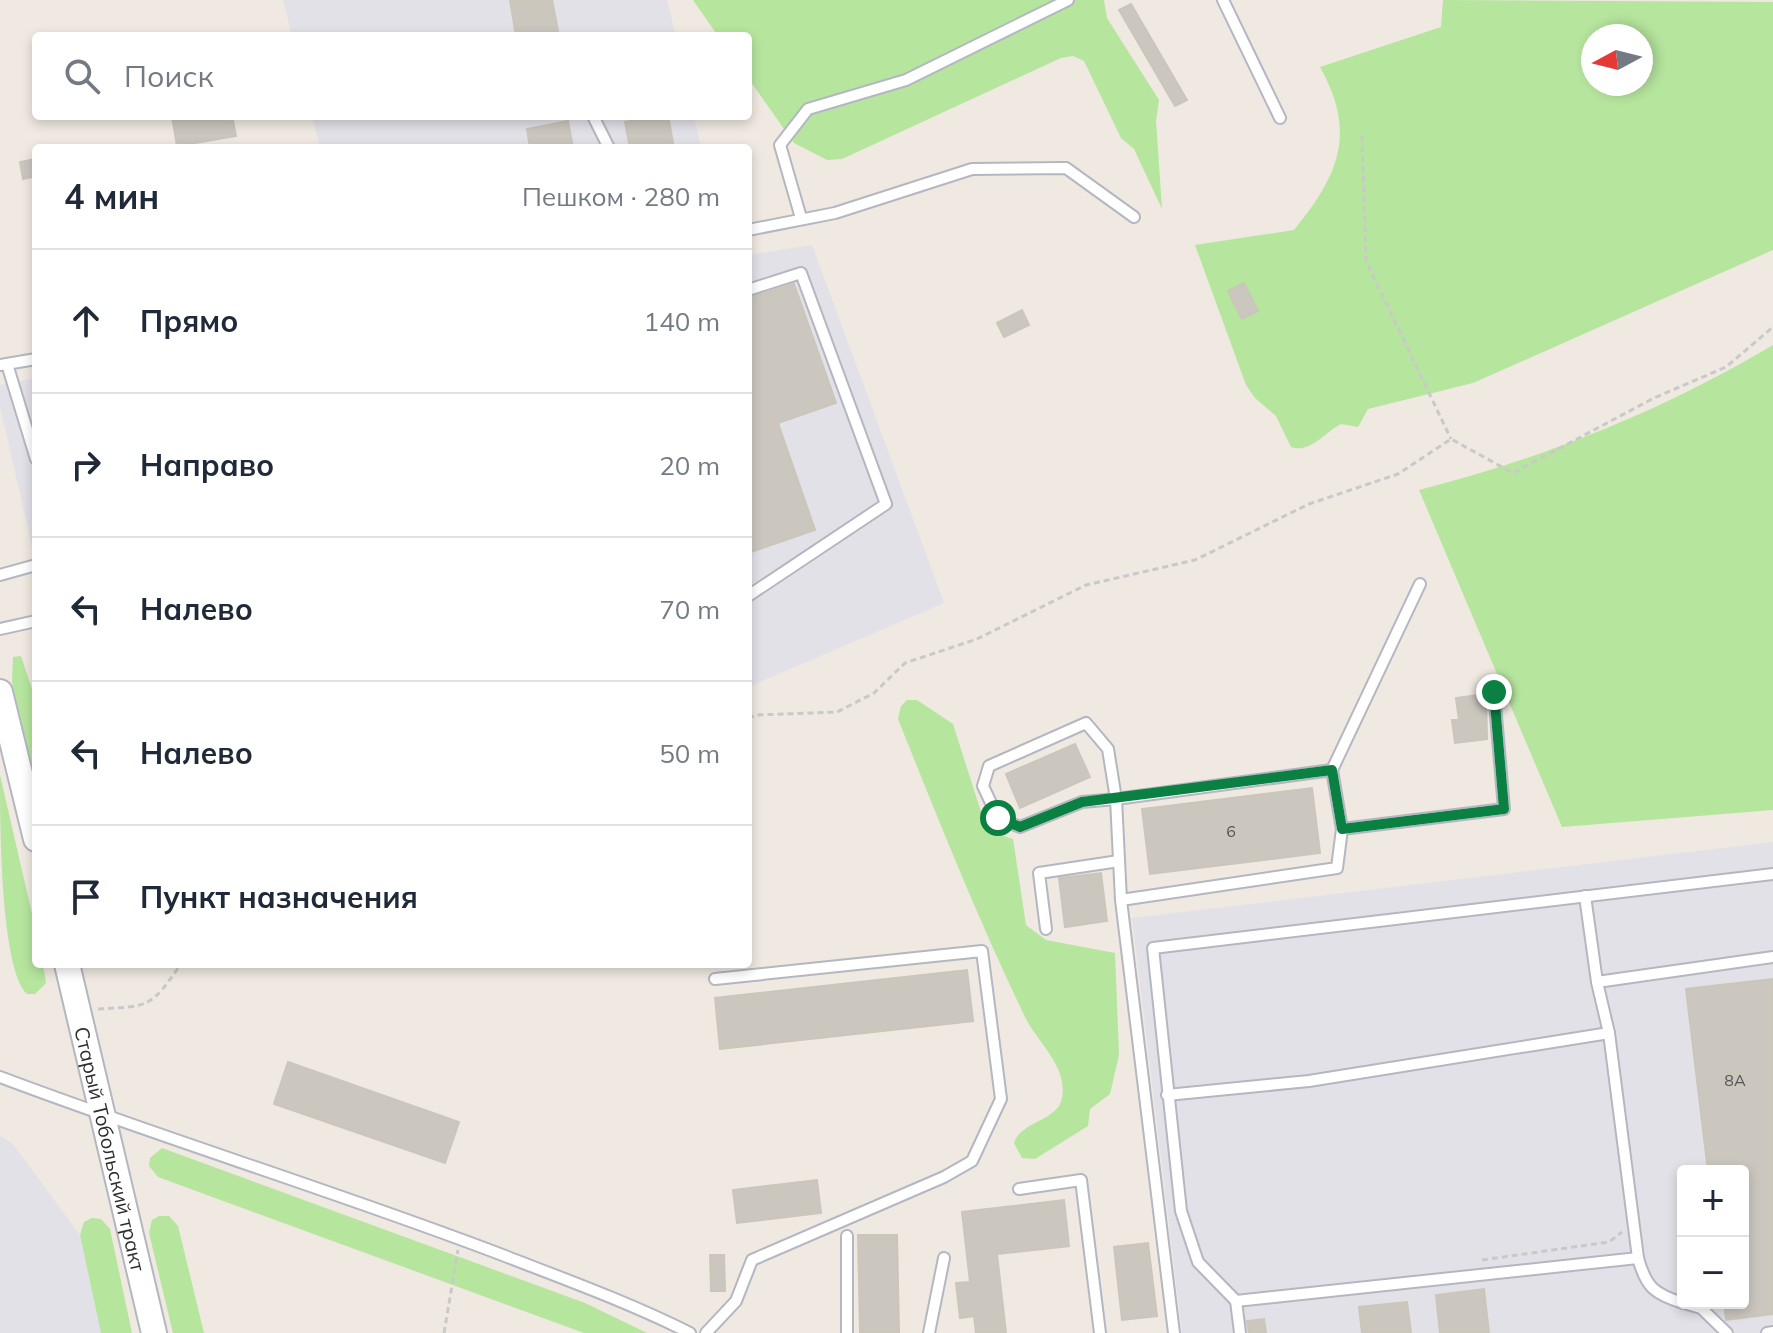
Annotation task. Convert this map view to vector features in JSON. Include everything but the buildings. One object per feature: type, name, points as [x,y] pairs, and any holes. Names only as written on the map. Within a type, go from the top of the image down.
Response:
[{"type":"street","points":[[0,692],[28,770],[32,804]]},
{"type":"street","name":"Старый Тобольский тракт","points":[[68,968],[154,1333]]},
{"type":"lane","points":[[801,218],[780,145],[808,109],[906,80],[1068,0]]},
{"type":"lane","points":[[1223,0],[1280,118]]},
{"type":"lane","points":[[595,120],[607,144]]},
{"type":"lane","points":[[752,229],[835,213],[972,169],[988,168],[1066,168],[1134,217]]},
{"type":"lane","points":[[752,289],[801,273],[886,504],[752,593]]},
{"type":"lane","points":[[32,360],[4,365],[32,447]]},
{"type":"lane","points":[[0,575],[32,566]]},
{"type":"lane","points":[[1121,900],[1337,868],[1342,829],[1332,770],[1420,584]]},
{"type":"lane","points":[[0,629],[32,622]]},
{"type":"lane","points":[[1342,829],[1504,809],[1494,692]]},
{"type":"lane","points":[[1174,1333],[1121,900],[1116,799],[1108,749],[1086,723],[989,766],[983,786],[998,818],[1020,827],[1082,802],[1116,799],[1332,770]]},
{"type":"lane","points":[[1046,929],[1039,873],[1119,861]]},
{"type":"lane","points":[[1240,1333],[1236,1301],[1198,1262],[1181,1211],[1153,948],[1773,874]]},
{"type":"lane","points":[[1585,896],[1597,982],[1609,1033],[1638,1258],[1645,1283],[1654,1293],[1677,1301]]},
{"type":"lane","points":[[706,1333],[736,1301],[752,1260],[944,1177],[972,1161],[1001,1099],[982,951],[715,979]]},
{"type":"lane","points":[[1597,982],[1773,957]]},
{"type":"lane","points":[[1167,1095],[1309,1081],[1609,1033]]},
{"type":"lane","points":[[0,1077],[461,1239],[597,1291],[690,1333]]},
{"type":"lane","points":[[1019,1189],[1081,1180],[1100,1333]]},
{"type":"lane","points":[[847,1236],[847,1333]]},
{"type":"lane","points":[[929,1333],[944,1258]]},
{"type":"lane","points":[[1236,1301],[1638,1258]]},
{"type":"lane","points":[[1702,1309],[1727,1333]]},
{"type":"lane","points":[[1767,1333],[1773,1332]]},
{"type":"path","points":[[1362,136],[1366,261],[1451,439],[1513,473],[1654,398],[1726,367],[1773,327]]},
{"type":"path","points":[[752,717],[837,712],[874,693],[905,663],[977,639],[1086,585],[1195,560],[1309,504],[1398,474],[1451,439]]},
{"type":"path","points":[[78,1010],[143,1007],[158,996],[178,968]]},
{"type":"path","points":[[1474,1261],[1609,1242],[1624,1231]]},
{"type":"path","points":[[444,1333],[461,1239]]},
{"type":"shaded area","points":[[283,0],[667,0],[675,32],[291,32]]},
{"type":"shaded area","points":[[313,120],[695,120],[700,144],[319,144]]},
{"type":"shaded area","points":[[812,245],[944,603],[752,685],[752,254]]},
{"type":"shaded area","points":[[32,379],[32,547],[0,407],[0,385]]},
{"type":"shaded area","points":[[1773,842],[1773,1333],[1182,1333],[1132,918]]},
{"type":"shaded area","points":[[0,1136],[12,1143],[80,1235],[101,1333],[0,1333]]},
{"type":"green space","points":[[693,0],[1104,0],[1107,18],[1159,100],[1156,121],[1162,209],[1134,149],[1121,138],[1084,61],[1073,56],[1061,58],[842,159],[827,160],[794,143],[752,84],[752,32],[715,32]]},
{"type":"green space","points":[[1443,0],[1773,2],[1773,250],[1473,383],[1368,409],[1358,427],[1341,424],[1311,445],[1291,447],[1276,416],[1255,398],[1246,385],[1195,245],[1294,230],[1310,210],[1332,172],[1340,133],[1338,113],[1320,67],[1441,27]]},
{"type":"green space","points":[[1773,345],[1773,810],[1562,827],[1419,490],[1511,463],[1601,430],[1689,391]]},
{"type":"green space","points":[[21,656],[32,689],[32,766],[12,682],[13,657]]},
{"type":"green space","points":[[907,700],[917,700],[953,724],[982,815],[997,834],[1013,839],[1026,925],[1046,940],[1115,953],[1119,1055],[1110,1094],[1090,1109],[1088,1126],[1035,1159],[1022,1158],[1014,1143],[1024,1130],[1059,1106],[1063,1086],[1060,1075],[1025,1017],[943,831],[898,719],[901,706]]},
{"type":"green space","points":[[0,775],[32,914],[32,968],[44,968],[46,983],[35,994],[27,994],[18,979],[11,955],[3,891]]},
{"type":"green space","points":[[162,1148],[585,1303],[647,1333],[584,1333],[158,1177],[149,1166],[150,1158]]},
{"type":"green space","points":[[169,1216],[178,1226],[204,1333],[173,1333],[149,1233],[152,1220]]},
{"type":"green space","points":[[92,1218],[101,1219],[110,1229],[132,1333],[101,1333],[80,1235],[84,1222]]},
{"type":"route","points":[[998,818],[1020,827],[1082,802],[1332,770],[1342,829],[1504,809],[1494,692]]}]
